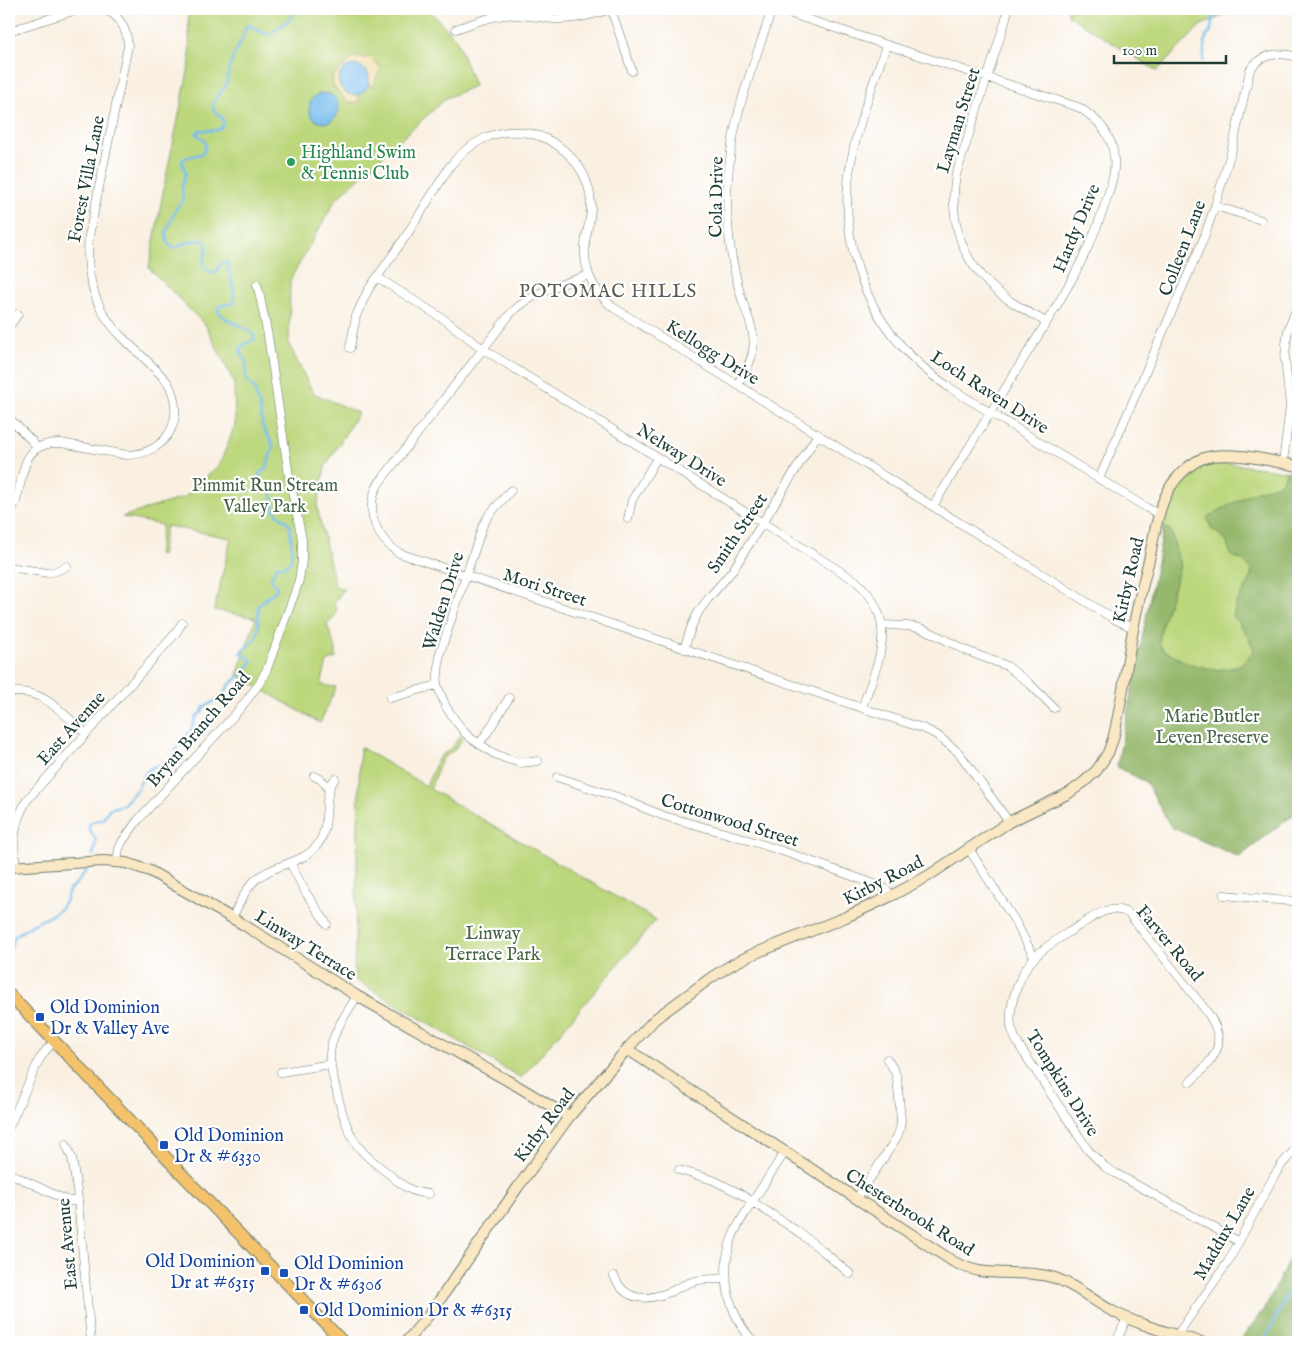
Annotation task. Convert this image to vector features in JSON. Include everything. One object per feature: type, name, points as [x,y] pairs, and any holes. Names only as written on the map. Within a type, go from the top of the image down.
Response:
[{"type":"main road","name":"Kirby Road","points":[[406,1342],[432,1311],[569,1117],[626,1049],[655,1019],[712,977],[751,955],[846,917],[928,876],[1009,822],[1069,793],[1097,770],[1110,746],[1116,726],[1133,628],[1159,514],[1176,479],[1193,463],[1212,456],[1238,456],[1298,466]]},
{"type":"main road","name":"Linway Terrace","points":[[12,867],[98,861],[117,861],[139,866],[232,918],[357,996],[520,1087],[569,1117]]},
{"type":"main road","points":[[9,994],[343,1342]]},
{"type":"main road","name":"Chesterbrook Road","points":[[626,1049],[954,1262],[964,1267],[987,1272],[1032,1273],[1058,1279],[1112,1312],[1200,1342]]},
{"type":"street","points":[[9,30],[80,9]]},
{"type":"street","name":"Forest Villa Lane","points":[[37,448],[45,444],[61,443],[136,455],[154,449],[162,442],[172,428],[175,419],[173,391],[168,383],[109,323],[95,296],[90,280],[89,236],[128,46],[127,37],[121,22],[116,16],[103,9]]},
{"type":"street","points":[[456,29],[503,15],[518,14],[566,19],[587,16],[611,9],[632,71]]},
{"type":"street","name":"Hardy Drive","points":[[774,9],[1078,107],[1087,112],[1102,127],[1112,147],[1114,157],[1113,174],[1097,226],[1074,276],[932,506]]},
{"type":"street","name":"Cola Drive","points":[[737,384],[751,359],[754,340],[732,256],[728,231],[728,180],[734,132],[740,108],[774,9]]},
{"type":"street","name":"Layman Street","points":[[1008,9],[956,175],[953,204],[958,233],[970,261],[979,273],[1000,293],[1046,322]]},
{"type":"street","name":"Loch Raven Drive","points":[[886,45],[850,163],[847,205],[857,267],[874,307],[898,343],[929,373],[990,413],[1159,514]]},
{"type":"street","name":"Colleen Lane","points":[[1099,479],[1197,257],[1215,206],[1233,145],[1250,70],[1260,59],[1273,55],[1280,54],[1298,57]]},
{"type":"street","name":"Kellogg Drive","points":[[350,348],[356,316],[365,296],[458,156],[471,145],[488,137],[512,132],[528,133],[549,140],[568,153],[582,172],[590,194],[591,207],[585,250],[589,275],[599,294],[614,308],[932,506],[1133,628]]},
{"type":"street","points":[[1215,206],[1262,220]]},
{"type":"street","name":"Mori Street","points":[[589,275],[544,291],[511,313],[378,485],[373,497],[372,514],[377,529],[385,542],[399,553],[925,729],[937,735],[965,760],[1009,822]]},
{"type":"street","name":"Nelway Drive","points":[[377,277],[445,320],[483,349],[860,585],[874,602],[880,616],[883,642],[862,708]]},
{"type":"street","name":"Bryan Branch Road","points":[[117,861],[122,842],[138,820],[239,710],[259,684],[267,669],[299,580],[302,561],[302,539],[289,476],[268,336],[257,285]]},
{"type":"street","points":[[1283,463],[1290,406],[1286,373],[1286,344],[1288,330],[1298,305]]},
{"type":"street","points":[[9,327],[18,314]]},
{"type":"street","points":[[9,418],[37,448],[22,468],[16,500],[9,515]]},
{"type":"street","name":"Smith Street","points":[[684,649],[698,611],[733,570],[818,434]]},
{"type":"street","points":[[628,519],[632,500],[657,458]]},
{"type":"street","name":"Walden Drive","points":[[511,490],[489,515],[483,525],[440,653],[437,685],[446,707],[455,720],[465,733],[479,744],[507,759],[521,763],[538,761]]},
{"type":"street","points":[[9,567],[48,573],[67,566]]},
{"type":"street","name":"East Avenue","points":[[12,867],[14,831],[21,810],[27,800],[166,644],[182,622]]},
{"type":"street","points":[[882,625],[920,628],[967,651],[1007,666],[1030,684],[1054,708]]},
{"type":"street","points":[[390,698],[437,685]]},
{"type":"street","points":[[9,693],[18,691],[28,692],[45,699],[86,734]]},
{"type":"street","points":[[479,744],[509,698]]},
{"type":"street","points":[[314,776],[324,782],[329,792]]},
{"type":"street","name":"Cottonwood Street","points":[[557,776],[664,816],[736,836],[880,886],[886,889],[891,896]]},
{"type":"street","points":[[232,918],[257,878],[264,873],[305,856],[319,844],[326,827],[329,792],[335,779]]},
{"type":"street","points":[[969,849],[1034,957]]},
{"type":"street","points":[[290,863],[306,893],[327,924]]},
{"type":"street","points":[[1224,896],[1298,902]]},
{"type":"street","name":"Farver Road","points":[[1034,957],[1104,911],[1118,909],[1129,914],[1208,1013],[1217,1029],[1219,1037],[1216,1052],[1206,1067],[1190,1082]]},
{"type":"street","name":"Tompkins Drive","points":[[1034,957],[1023,974],[1015,993],[1010,1017],[1012,1027],[1020,1048],[1088,1150],[1105,1167],[1238,1241]]},
{"type":"street","points":[[357,996],[334,1037],[330,1054],[341,1112],[354,1140],[370,1159],[406,1188],[413,1192],[429,1194]]},
{"type":"street","points":[[9,1126],[40,1060],[55,1041]]},
{"type":"street","points":[[857,1198],[888,1152],[900,1128],[897,1078],[886,1059]]},
{"type":"street","points":[[282,1072],[331,1064]]},
{"type":"street","name":"East Avenue","points":[[66,1144],[72,1158],[78,1200],[91,1342]]},
{"type":"street","name":"Maddux Lane","points":[[1177,1335],[1219,1275],[1274,1176],[1298,1146]]},
{"type":"street","points":[[754,1342],[743,1329],[730,1298],[726,1279],[729,1250],[738,1226],[785,1152]]},
{"type":"street","points":[[679,1170],[727,1186],[753,1201],[798,1231],[850,1274]]},
{"type":"street","points":[[9,1173],[66,1200],[78,1200]]},
{"type":"street","points":[[614,1276],[626,1293],[639,1298],[660,1295],[695,1281],[726,1279]]},
{"type":"street","points":[[1116,1342],[1127,1318]]},
{"type":"green space","name":"Pimmit Run Stream Valley Park","points":[[188,9],[428,9],[457,40],[474,86],[446,98],[336,199],[290,280],[289,345],[313,393],[358,413],[325,467],[317,507],[335,586],[344,589],[334,603],[337,609],[335,616],[327,625],[336,649],[336,658],[327,662],[321,685],[336,687],[320,723],[237,675],[256,618],[214,610],[231,538],[166,526],[161,556],[158,555],[162,525],[122,517],[185,497],[220,464],[235,425],[234,382],[206,326],[149,268],[190,62]]},
{"type":"green space","points":[[1068,9],[1238,9],[1200,26],[1157,71],[1068,15]]},
{"type":"green space","name":"Marie Butler Leven Preserve","points":[[1210,463],[1226,463],[1298,473],[1298,811],[1239,857],[1171,827],[1146,782],[1117,767],[1170,496],[1186,475]]},
{"type":"green space","name":"Marie Butler Leven Preserve","points":[[1287,471],[1298,473],[1298,811],[1239,857],[1171,827],[1146,782],[1117,767],[1164,527],[1171,531],[1180,566],[1162,625],[1159,642],[1163,650],[1189,664],[1217,670],[1236,667],[1246,660],[1254,650],[1248,636],[1233,616],[1237,601],[1249,583],[1252,570],[1244,561],[1231,555],[1226,540],[1211,528],[1207,517],[1252,493],[1281,483]]},
{"type":"green space","name":"Linway Terrace Park","points":[[460,736],[463,738],[454,750],[442,759],[430,789],[656,920],[521,1078],[354,979],[360,747],[426,786],[439,757],[451,748]]},
{"type":"green space","points":[[1298,1234],[1298,1342],[1239,1342],[1268,1303],[1290,1257]]},
{"type":"sand","points":[[354,57],[371,57],[382,69],[373,87],[369,85],[367,71],[339,80],[339,84],[346,92],[359,95],[359,102],[353,103],[346,101],[333,86],[332,76]]},
{"type":"water","points":[[354,65],[365,69],[369,80],[365,91],[354,95],[343,91],[339,80],[343,69]]},
{"type":"water","points":[[324,93],[335,97],[339,108],[335,119],[324,123],[313,119],[309,108],[313,97]]},
{"type":"waterway","points":[[93,855],[96,840],[89,829],[89,825],[92,822],[103,819],[109,809],[123,805],[138,788],[149,769],[174,759],[178,746],[191,730],[196,717],[202,712],[204,707],[222,697],[229,685],[251,663],[252,661],[241,652],[253,641],[258,631],[258,606],[277,589],[271,581],[277,566],[285,566],[291,560],[290,526],[274,510],[270,491],[259,474],[266,469],[273,447],[263,428],[255,389],[246,380],[246,362],[241,352],[244,345],[255,339],[249,331],[222,316],[218,311],[219,306],[234,303],[228,263],[221,264],[216,272],[210,272],[203,264],[207,251],[206,242],[198,240],[174,248],[169,245],[166,233],[176,209],[183,200],[182,185],[186,173],[182,160],[199,155],[204,151],[205,141],[196,134],[200,130],[218,130],[222,126],[223,120],[215,112],[213,104],[226,85],[230,64],[247,25],[270,34],[291,18],[295,9]]},
{"type":"waterway","points":[[1203,61],[1206,36],[1210,33],[1215,9]]},
{"type":"waterway","points":[[9,956],[15,936],[60,909],[65,902],[69,890],[88,868]]},
{"type":"waterway","points":[[1263,1342],[1295,1280],[1298,1279]]},
{"type":"place","name":"Highland Swim & Tennis Club","points":[[291,162]]},
{"type":"place","name":"Old Dominion Dr & Valley Ave","points":[[40,1017]]},
{"type":"place","name":"Old Dominion Dr & #6330","points":[[164,1145]]},
{"type":"place","name":"Old Dominion Dr at #6315","points":[[265,1271]]},
{"type":"place","name":"Old Dominion Dr & #6306","points":[[284,1273]]},
{"type":"place","name":"Old Dominion Dr & #6315","points":[[304,1310]]},
{"type":"district","name":"POTOMAC HILLS","points":[[608,290]]}]
